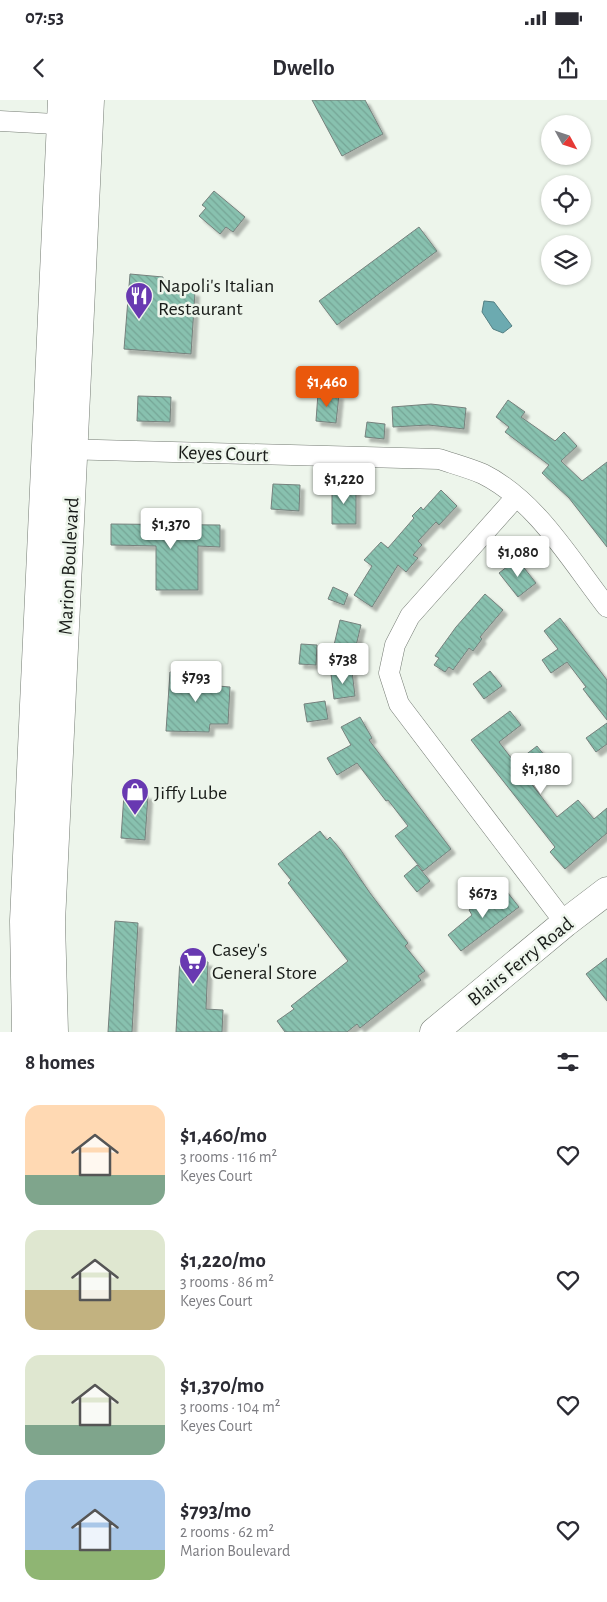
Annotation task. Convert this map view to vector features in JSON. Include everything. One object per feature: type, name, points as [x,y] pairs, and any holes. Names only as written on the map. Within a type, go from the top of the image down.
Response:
[{"type":"main road","name":"Marion Boulevard","points":[[26,1032],[24,921],[61,112]]},
{"type":"main road","name":"Marion Boulevard","points":[[54,1032],[51,922],[89,113]]},
{"type":"main road","name":"Blairs Ferry Road","points":[[434,1032],[565,923],[607,891]]},
{"type":"street","points":[[0,121],[61,112],[89,113]]},
{"type":"street","name":"Keyes Court","points":[[47,448],[440,459],[483,474],[516,497],[545,526],[607,607]]},
{"type":"street","points":[[516,497],[410,616],[395,646],[389,673],[399,704],[565,923]]},
{"type":"water","points":[[484,301],[494,302],[512,326],[503,333],[493,329],[482,312]]},
{"type":"building","points":[[312,100],[365,100],[383,134],[342,156]]},
{"type":"building","points":[[214,191],[245,217],[233,232],[226,227],[220,234],[199,216],[206,208],[202,205]]},
{"type":"building","points":[[419,227],[437,251],[337,325],[319,301]]},
{"type":"building","points":[[130,274],[163,277],[162,289],[195,292],[191,354],[124,349]]},
{"type":"building","points":[[318,393],[339,395],[336,423],[316,421]]},
{"type":"building","points":[[138,396],[171,397],[170,422],[137,421]]},
{"type":"building","points":[[508,400],[525,412],[521,417],[555,441],[564,432],[577,446],[561,461],[582,481],[607,462],[607,547],[569,498],[542,473],[549,465],[505,432],[509,427],[496,417]]},
{"type":"building","points":[[431,404],[466,408],[464,429],[428,425],[393,427],[392,407]]},
{"type":"building","points":[[367,422],[385,424],[384,439],[365,437]]},
{"type":"building","points":[[273,484],[300,485],[299,511],[271,509]]},
{"type":"building","points":[[356,485],[356,524],[332,524],[332,486]]},
{"type":"building","points":[[441,490],[457,506],[439,525],[436,522],[418,541],[422,545],[413,555],[418,558],[406,572],[398,565],[372,607],[354,595],[372,566],[364,560],[381,542],[388,548],[414,518],[412,516],[421,507],[423,510]]},
{"type":"building","points":[[111,524],[220,525],[220,547],[198,546],[198,590],[156,590],[156,546],[111,545]]},
{"type":"building","points":[[517,559],[536,583],[518,597],[499,573]]},
{"type":"building","points":[[333,587],[348,594],[344,605],[328,599]]},
{"type":"building","points":[[485,594],[503,610],[480,637],[482,639],[473,651],[469,648],[453,670],[449,667],[445,672],[434,665],[439,658],[435,656],[456,627]]},
{"type":"building","points":[[560,618],[607,680],[607,720],[583,689],[586,687],[567,662],[551,673],[542,660],[558,649],[544,631]]},
{"type":"building","points":[[340,620],[361,625],[355,650],[334,645]]},
{"type":"building","points":[[301,644],[317,645],[316,665],[299,664]]},
{"type":"building","points":[[352,671],[355,696],[334,699],[331,674]]},
{"type":"building","points":[[490,671],[502,686],[484,699],[473,684]]},
{"type":"building","points":[[170,672],[207,672],[206,685],[230,687],[228,724],[210,724],[209,732],[166,731]]},
{"type":"building","points":[[325,701],[328,719],[307,722],[304,704]]},
{"type":"building","points":[[510,711],[521,725],[499,742],[515,763],[537,746],[549,761],[527,778],[557,817],[578,800],[594,819],[607,808],[607,833],[565,869],[550,852],[555,847],[471,740]]},
{"type":"building","points":[[360,717],[372,738],[369,740],[451,849],[423,871],[395,836],[408,826],[357,763],[337,775],[327,758],[351,745],[341,727]]},
{"type":"building","points":[[607,723],[607,744],[596,752],[586,738]]},
{"type":"building","name":"Jiffy Lube","points":[[124,794],[148,795],[145,840],[121,838]]},
{"type":"building","points":[[320,831],[327,840],[330,837],[340,849],[408,943],[405,946],[425,971],[418,976],[421,980],[360,1028],[357,1024],[347,1032],[285,1032],[277,1021],[294,1009],[291,1006],[348,961],[288,883],[291,880],[278,864]]},
{"type":"building","points":[[417,865],[430,881],[417,892],[404,876]]},
{"type":"building","points":[[504,888],[519,907],[461,951],[448,935],[472,915],[469,910],[480,902],[483,906]]},
{"type":"building","points":[[115,921],[138,923],[132,1032],[108,1032]]},
{"type":"building","name":"Casey's General Store","points":[[180,958],[208,962],[206,1009],[223,1010],[222,1032],[176,1032]]},
{"type":"building","points":[[607,958],[607,1001],[586,974]]},
{"type":"place","name":"Napoli's Italian Restaurant","points":[[139,320]]},
{"type":"place","name":"Jiffy Lube","points":[[135,816]]},
{"type":"place","name":"Casey's General Store","points":[[193,985]]}]
